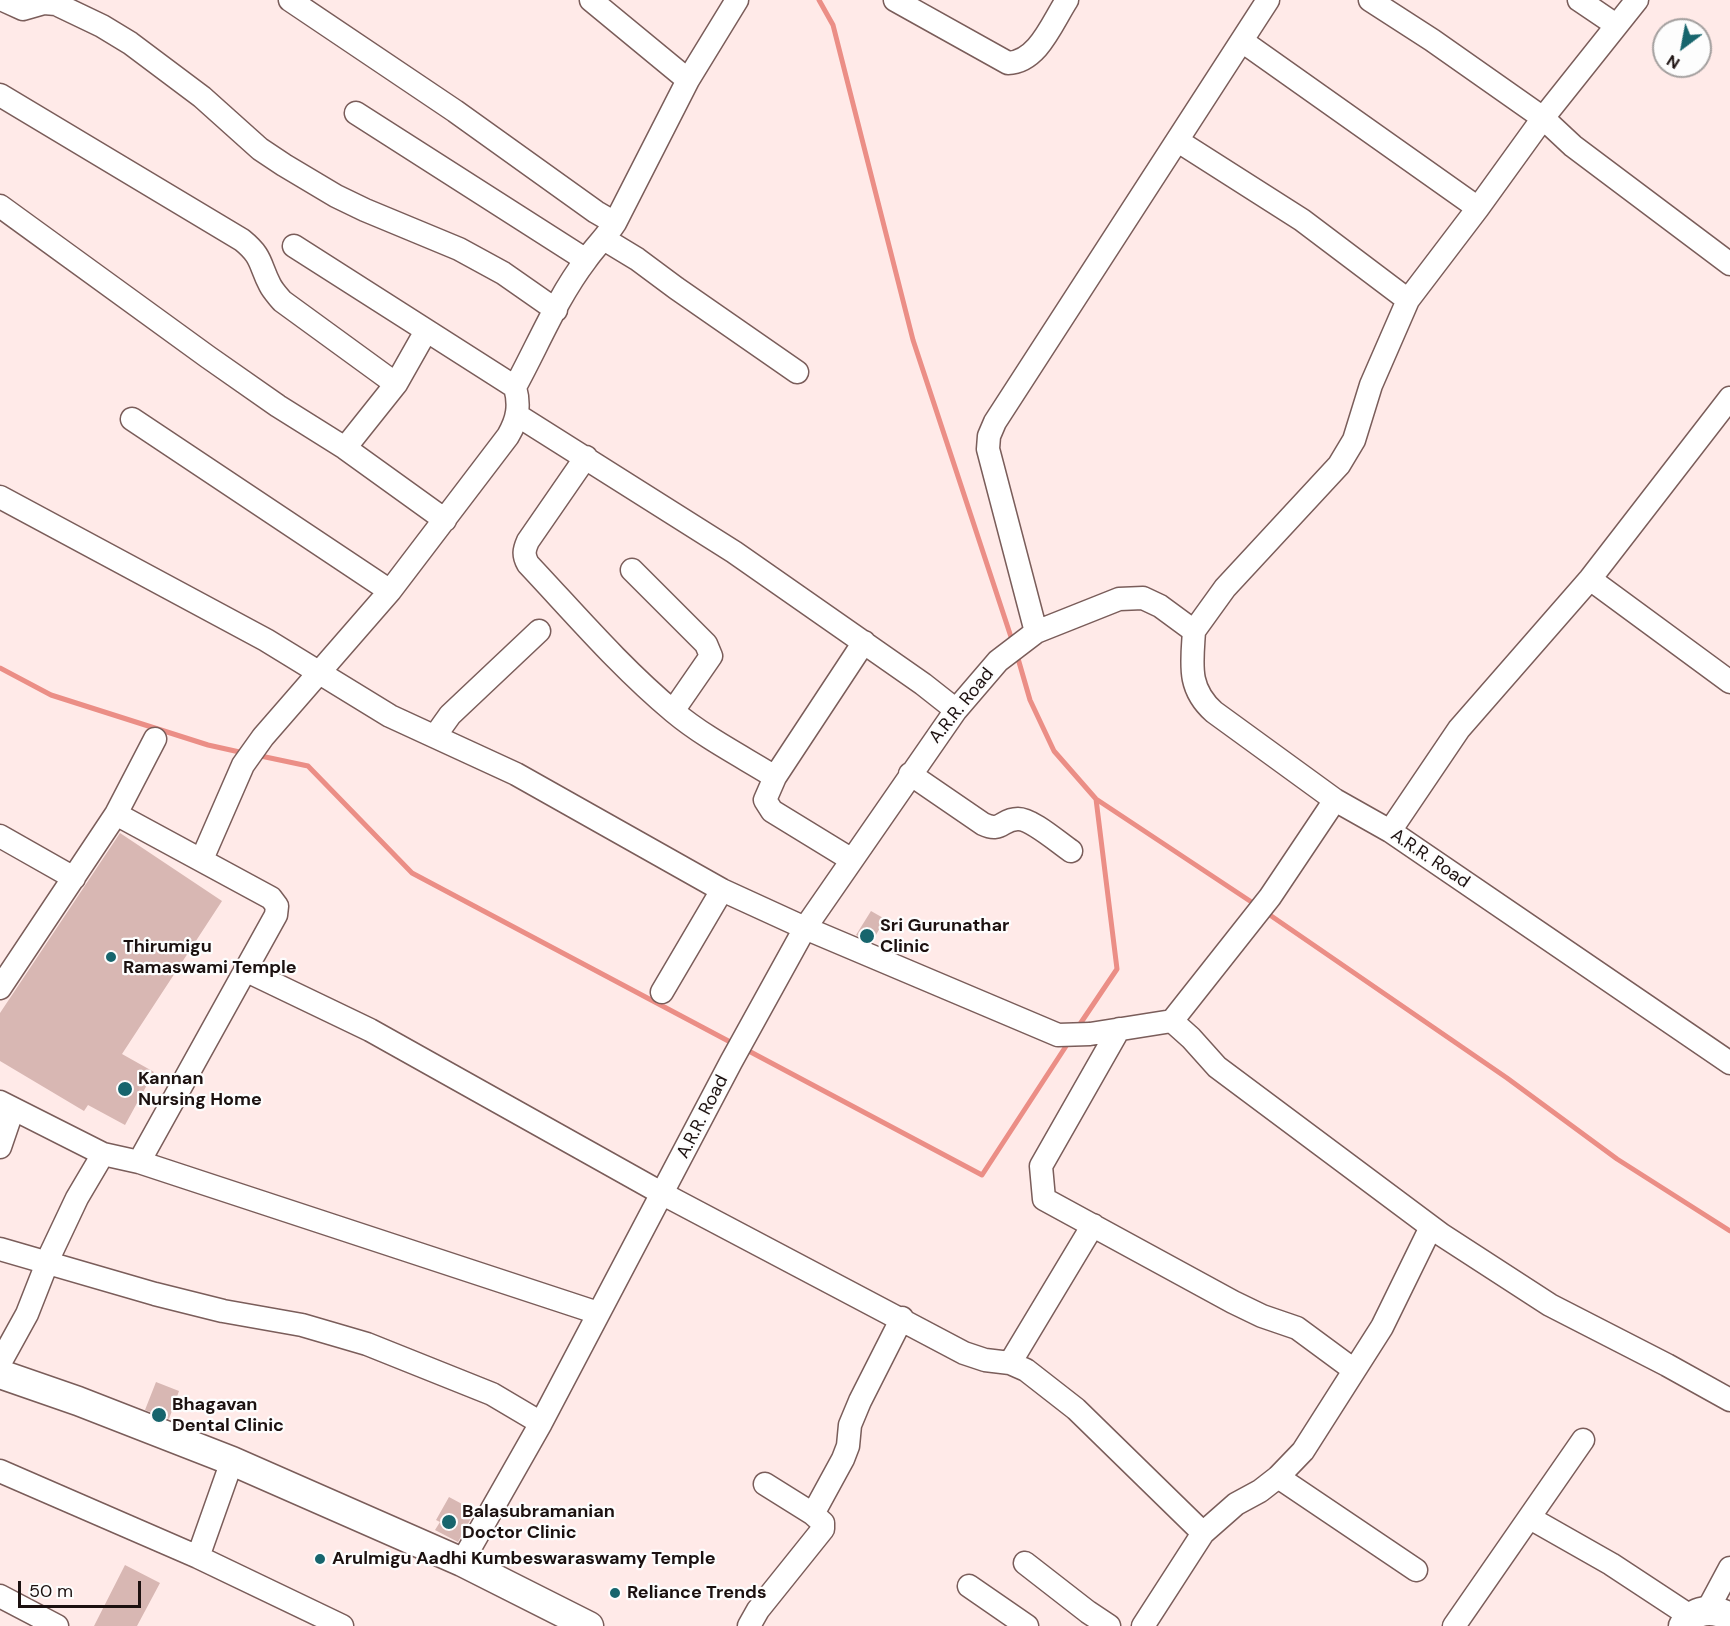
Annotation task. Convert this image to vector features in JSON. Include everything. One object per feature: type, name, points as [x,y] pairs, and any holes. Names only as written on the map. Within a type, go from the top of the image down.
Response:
[{"type":"main road","points":[[0,1374],[78,1401],[232,1461],[462,1562],[589,1626]]},
{"type":"street","points":[[3,0],[23,9],[44,3],[56,4],[102,26],[130,43],[202,97],[260,149],[284,165],[365,210],[459,249],[503,273],[555,310]]},
{"type":"street","points":[[290,0],[455,111],[596,212],[610,231],[637,259],[797,372]]},
{"type":"street","points":[[591,0],[688,80]]},
{"type":"street","points":[[515,387],[555,310],[586,260],[610,231],[688,80],[737,0]]},
{"type":"street","points":[[896,0],[1008,63],[1019,63],[1030,56],[1066,0]]},
{"type":"street","points":[[1031,636],[988,449],[989,436],[995,422],[1268,0]]},
{"type":"street","points":[[1370,0],[1432,40],[1542,118],[1573,146],[1730,264]]},
{"type":"street","points":[[1579,0],[1616,24]]},
{"type":"street","points":[[1194,631],[1225,588],[1339,465],[1354,440],[1371,385],[1408,300],[1478,208],[1542,118],[1637,0]]},
{"type":"street","points":[[1242,41],[1478,208]]},
{"type":"street","points":[[0,95],[242,240],[255,251],[271,287],[282,301],[396,384]]},
{"type":"street","points":[[356,113],[586,260]]},
{"type":"street","points":[[1178,141],[1302,220],[1408,300]]},
{"type":"street","points":[[0,206],[208,357],[278,406],[345,448],[445,520]]},
{"type":"street","points":[[202,859],[243,765],[263,737],[390,591],[508,436],[517,415],[519,400],[515,387],[294,246]]},
{"type":"street","points":[[345,448],[396,384],[426,331]]},
{"type":"street","points":[[1390,831],[1459,729],[1590,579],[1730,398]]},
{"type":"street","points":[[517,415],[734,552],[864,642],[956,710]]},
{"type":"street","points":[[132,419],[390,591]]},
{"type":"street","points":[[586,457],[528,541],[524,549],[524,557],[528,564],[623,664],[673,711],[691,725],[775,777]]},
{"type":"street","points":[[0,497],[149,575],[321,673],[390,716],[526,779],[722,890],[805,928],[1058,1035],[1090,1034],[1172,1022],[1270,897],[1335,800]]},
{"type":"street","points":[[632,570],[706,644],[711,656],[673,711]]},
{"type":"street","points":[[1590,579],[1730,682]]},
{"type":"street","name":"A.R.R. Road","points":[[462,1562],[541,1422],[731,1062],[805,928],[910,774],[956,710],[998,662],[1031,636],[1119,599],[1143,598],[1160,606],[1194,631],[1192,676],[1196,692],[1203,702],[1335,800],[1390,831],[1730,1063]]},
{"type":"street","points":[[435,736],[450,715],[539,631]]},
{"type":"street","points":[[852,860],[768,806],[765,800],[775,777],[864,642]]},
{"type":"street","points":[[0,988],[116,814],[155,739]]},
{"type":"street","points":[[910,774],[983,824],[999,828],[1008,820],[1020,819],[1071,851]]},
{"type":"street","points":[[116,814],[260,891],[271,898],[277,906],[276,915],[139,1162]]},
{"type":"street","points":[[0,836],[74,878]]},
{"type":"street","points":[[662,992],[722,890]]},
{"type":"street","points":[[245,970],[370,1030],[663,1194],[902,1318],[964,1353],[985,1360],[1010,1363],[1026,1371],[1076,1409],[1203,1533]]},
{"type":"street","points":[[1172,1022],[1191,1038],[1217,1067],[1431,1227],[1550,1305],[1730,1400]]},
{"type":"street","points":[[1119,1029],[1041,1166],[1044,1199],[1233,1302],[1262,1316],[1298,1328],[1354,1370]]},
{"type":"street","points":[[0,1147],[7,1106],[103,1154],[139,1162],[598,1313]]},
{"type":"street","points":[[0,1363],[27,1314],[77,1198],[103,1154]]},
{"type":"street","points":[[1010,1363],[1093,1225]]},
{"type":"street","points":[[1143,1626],[1203,1533],[1236,1504],[1260,1491],[1278,1477],[1303,1450],[1382,1327],[1431,1227]]},
{"type":"street","points":[[0,1249],[155,1294],[223,1311],[302,1325],[367,1344],[492,1394],[541,1422]]},
{"type":"street","points":[[813,1514],[843,1460],[848,1446],[850,1425],[902,1318]]},
{"type":"street","points":[[1454,1626],[1583,1440]]},
{"type":"street","points":[[198,1557],[232,1461]]},
{"type":"street","points":[[0,1471],[198,1557],[342,1626]]},
{"type":"street","points":[[1278,1477],[1416,1570]]},
{"type":"street","points":[[749,1626],[758,1610],[819,1536],[823,1523],[813,1514],[765,1484]]},
{"type":"street","points":[[1530,1518],[1703,1617],[1730,1568]]},
{"type":"street","points":[[1025,1563],[1109,1626]]},
{"type":"street","points":[[969,1586],[1027,1626]]},
{"type":"street","points":[[0,1596],[57,1626]]},
{"type":"building","name":"Thirumigu Ramaswami Temple","points":[[120,833],[222,901],[122,1054],[154,1072],[125,1125],[88,1105],[84,1111],[0,1061],[0,1013]]},
{"type":"building","points":[[871,911],[885,919],[872,942],[856,935]]},
{"type":"building","points":[[156,1382],[179,1391],[169,1419],[145,1410]]},
{"type":"building","points":[[449,1497],[475,1511],[458,1542],[435,1530],[440,1522],[436,1520]]},
{"type":"building","points":[[125,1565],[160,1583],[137,1626],[94,1626]]},
{"type":"waterway","points":[[819,0],[833,25],[913,340],[1013,643]]},
{"type":"waterway","points":[[1017,655],[1030,700],[1054,751],[1096,799],[1256,905]]},
{"type":"waterway","points":[[0,668],[51,695],[208,745],[244,753]]},
{"type":"waterway","points":[[256,755],[308,766],[412,873],[734,1044]]},
{"type":"waterway","points":[[1078,1027],[1117,969],[1096,799]]},
{"type":"waterway","points":[[1264,911],[1507,1078],[1617,1159],[1730,1231]]},
{"type":"waterway","points":[[745,1049],[982,1175],[1070,1040]]},
{"type":"place","name":"Sri Gurunathar Clinic","points":[[867,936]]},
{"type":"place","name":"Thirumigu Ramaswami Temple","points":[[111,957]]},
{"type":"place","name":"Kannan Nursing Home","points":[[125,1089]]},
{"type":"place","name":"Bhagavan Dental Clinic","points":[[159,1415]]},
{"type":"place","name":"Balasubramanian Doctor Clinic","points":[[449,1522]]},
{"type":"place","name":"Arulmigu Aadhi Kumbeswaraswamy Temple","points":[[320,1559]]},
{"type":"place","name":"Reliance Trends","points":[[615,1593]]}]
